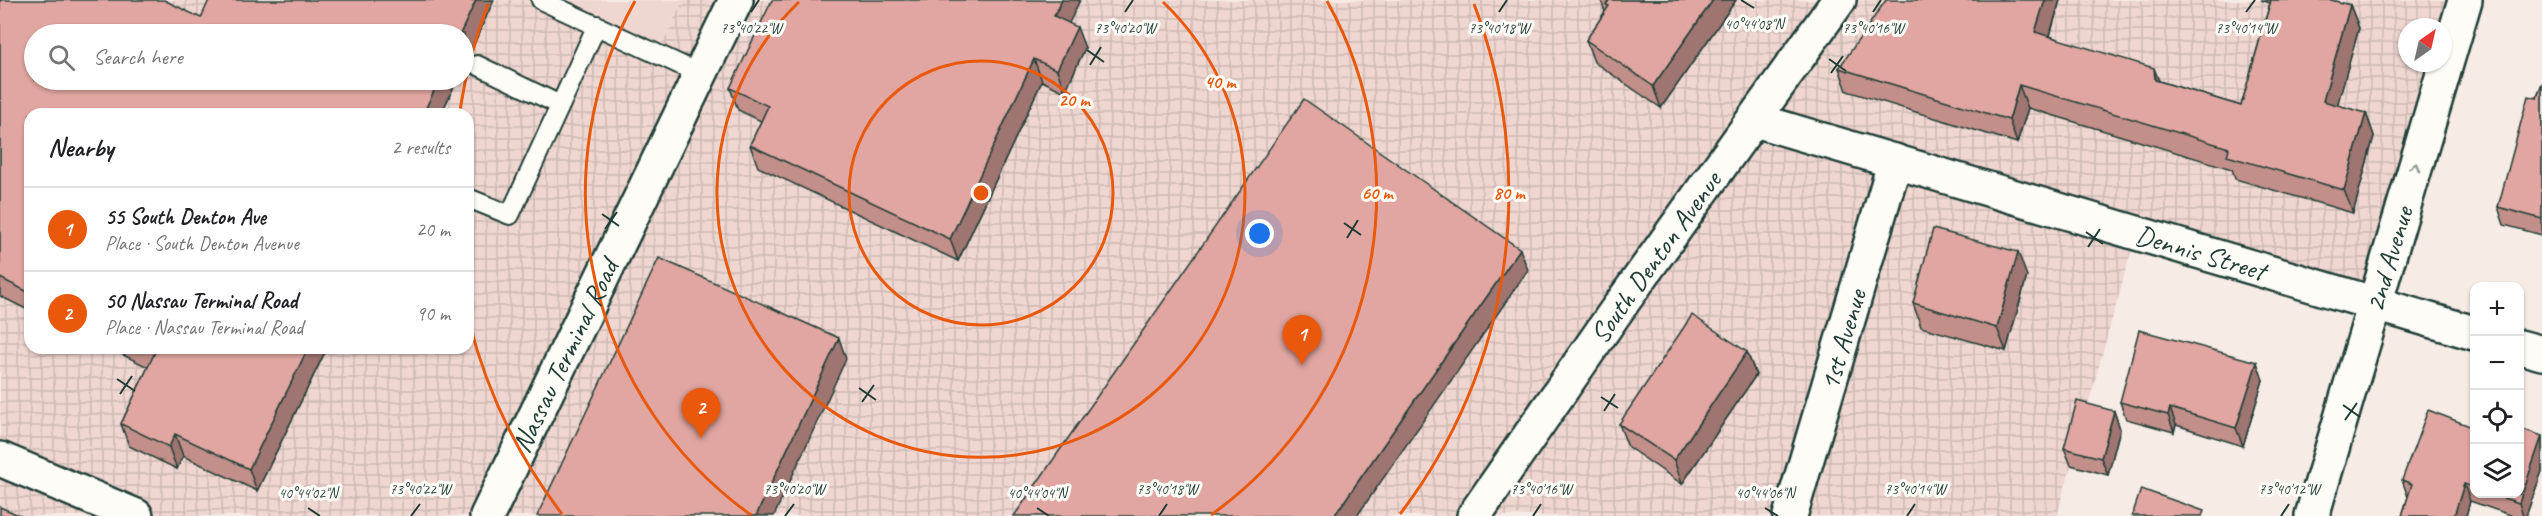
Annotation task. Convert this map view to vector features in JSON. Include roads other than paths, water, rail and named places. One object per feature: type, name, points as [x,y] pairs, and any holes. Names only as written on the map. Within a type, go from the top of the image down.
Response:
[{"type":"street","name":"Nassau Terminal Road","points":[[487,516],[736,0]]},
{"type":"street","name":"South Denton Avenue","points":[[1474,516],[1614,314],[1839,0]]},
{"type":"street","name":"2nd Avenue","points":[[2312,516],[2464,0]]},
{"type":"street","name":"Dennis Street","points":[[1755,120],[2470,332]]},
{"type":"street","name":"1st Avenue","points":[[1790,516],[1895,161]]},
{"type":"street","points":[[2524,348],[2542,353]]},
{"type":"street","points":[[0,459],[136,516]]},
{"type":"lane","points":[[541,0],[700,74]]},
{"type":"lane","points":[[474,200],[510,215],[597,26]]},
{"type":"lane","points":[[477,65],[560,105]]},
{"type":"place","name":"55 South Denton Ave","points":[[1302,365]]},
{"type":"place","name":"50 Nassau Terminal Road","points":[[701,438]]}]
